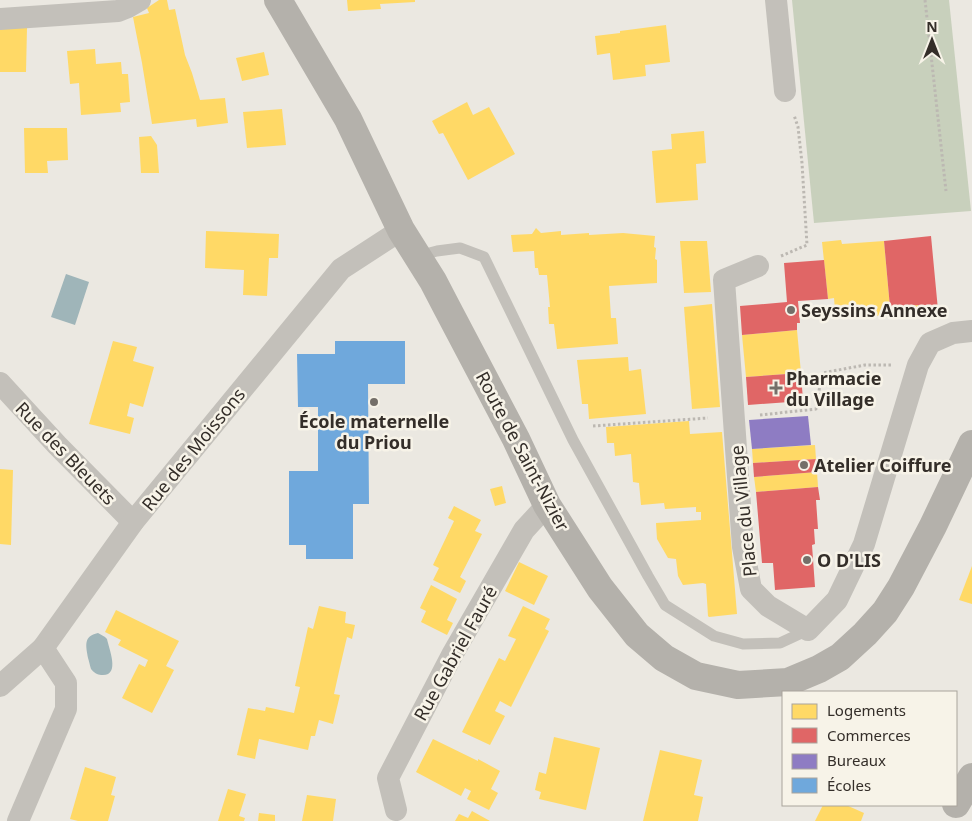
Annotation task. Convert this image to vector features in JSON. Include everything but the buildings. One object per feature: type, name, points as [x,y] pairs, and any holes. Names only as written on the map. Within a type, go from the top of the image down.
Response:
[{"type":"main road","name":"Route de Saint-Nizier","points":[[278,0],[348,119],[401,230],[433,281],[516,439],[547,505],[600,588],[637,635],[664,658],[696,676],[738,685],[788,682],[819,669],[840,657],[885,612],[901,587],[933,526],[972,444]]},
{"type":"main road","points":[[957,802],[972,777]]},
{"type":"main road","points":[[946,821],[955,806]]},
{"type":"street","points":[[0,19],[118,12],[140,0]]},
{"type":"street","points":[[776,0],[785,91]]},
{"type":"street","name":"Rue des Moissons","points":[[0,686],[43,648],[133,522],[341,269],[401,230]]},
{"type":"street","name":"Place du Village","points":[[758,266],[724,280],[743,547],[751,589],[768,606],[808,630]]},
{"type":"street","points":[[808,630],[837,600],[864,544],[918,365],[930,343],[953,333],[972,331]]},
{"type":"street","name":"Rue des Bleuets","points":[[0,383],[56,445],[133,522]]},
{"type":"street","name":"Rue Gabriel Fauré","points":[[396,810],[388,778],[452,655],[524,530],[547,505]]},
{"type":"street","points":[[18,821],[66,709],[66,684],[43,648]]},
{"type":"lane","points":[[418,256],[460,248],[484,257],[574,440],[665,605],[714,636],[743,644],[780,643],[808,630]]},
{"type":"path","points":[[926,0],[946,191]]},
{"type":"path","points":[[798,127],[807,245]]},
{"type":"path","points":[[592,426],[816,410],[822,373],[865,365],[918,365]]},
{"type":"green space","points":[[792,0],[949,0],[971,211],[814,223]]},
{"type":"water","points":[[66,274],[89,282],[75,325],[51,317]]},
{"type":"water","points":[[98,633],[107,639],[112,662],[111,672],[100,675],[91,669],[86,646],[90,636]]},
{"type":"place","name":"Seyssins Annexe","points":[[791,310]]},
{"type":"place","name":"Pharmacie du Village","points":[[776,388]]},
{"type":"place","name":"École maternelle du Priou","points":[[374,402]]},
{"type":"place","name":"Atelier Coiffure","points":[[804,465]]},
{"type":"place","name":"O D'LIS","points":[[807,560]]}]
